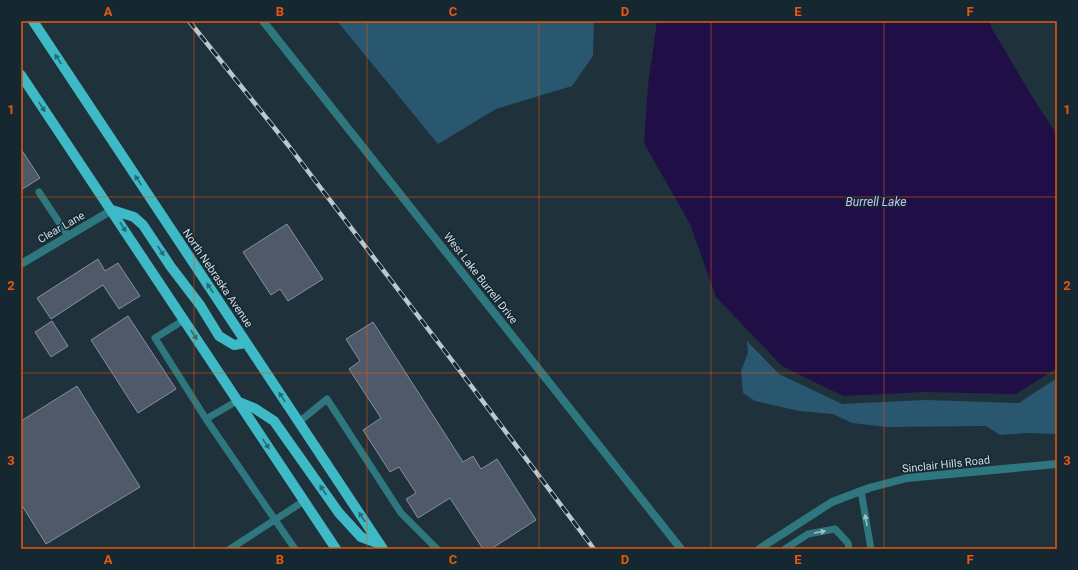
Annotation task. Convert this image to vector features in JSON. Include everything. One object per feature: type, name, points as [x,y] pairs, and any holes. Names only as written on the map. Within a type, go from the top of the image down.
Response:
[{"type":"main road","name":"North Nebraska Avenue","points":[[33,21],[382,547]]},
{"type":"main road","points":[[21,75],[336,549]]},
{"type":"main road","points":[[112,210],[134,217],[143,225],[171,267],[200,305],[219,336],[234,345],[246,343]]},
{"type":"main road","points":[[237,401],[254,408],[274,421],[338,513],[361,537],[382,547]]},
{"type":"street","name":"West Lake Burrell Drive","points":[[263,21],[681,549]]},
{"type":"street","name":"Clear Lane","points":[[21,263],[112,210]]},
{"type":"street","name":"Sinclair Hills Road","points":[[759,549],[832,502],[861,491],[907,478],[1057,464]]},
{"type":"lane","points":[[39,192],[68,236]]},
{"type":"lane","points":[[184,320],[155,338],[206,419],[295,549]]},
{"type":"lane","points":[[299,422],[327,399],[401,512],[437,549]]},
{"type":"lane","points":[[206,419],[237,401]]},
{"type":"lane","points":[[861,491],[871,549]]},
{"type":"lane","points":[[230,549],[304,501]]},
{"type":"lane","points":[[785,549],[808,534],[835,529],[848,543],[849,549]]},
{"type":"shaded area","points":[[337,21],[594,21],[593,56],[572,86],[496,109],[438,144]]},
{"type":"shaded area","points":[[747,341],[779,374],[842,404],[925,400],[1019,403],[1057,378],[1057,434],[1027,433],[1000,435],[986,426],[886,427],[852,423],[833,414],[799,411],[755,401],[743,393],[741,371],[748,353]]},
{"type":"water","name":"Burrell Lake","points":[[657,21],[990,21],[991,27],[1057,135],[1057,368],[1016,394],[924,392],[843,396],[782,366],[716,297],[690,224],[644,143],[648,85]]},
{"type":"building","points":[[21,149],[40,178],[21,190]]},
{"type":"building","points":[[287,224],[323,279],[288,301],[280,289],[271,295],[243,252]]},
{"type":"building","points":[[98,259],[105,271],[118,263],[140,296],[119,309],[103,285],[51,319],[37,298]]},
{"type":"building","points":[[128,316],[176,389],[138,413],[91,340]]},
{"type":"building","points":[[52,321],[68,346],[51,357],[35,332]]},
{"type":"building","points":[[373,322],[463,462],[473,456],[481,469],[497,459],[536,520],[491,549],[483,549],[450,498],[418,518],[406,499],[416,493],[399,467],[390,472],[363,430],[381,418],[349,369],[360,361],[346,339]]},
{"type":"building","points":[[77,386],[140,487],[46,544],[21,504],[21,421]]},
{"type":"railway","points":[[189,21],[288,145],[594,549]]}]
